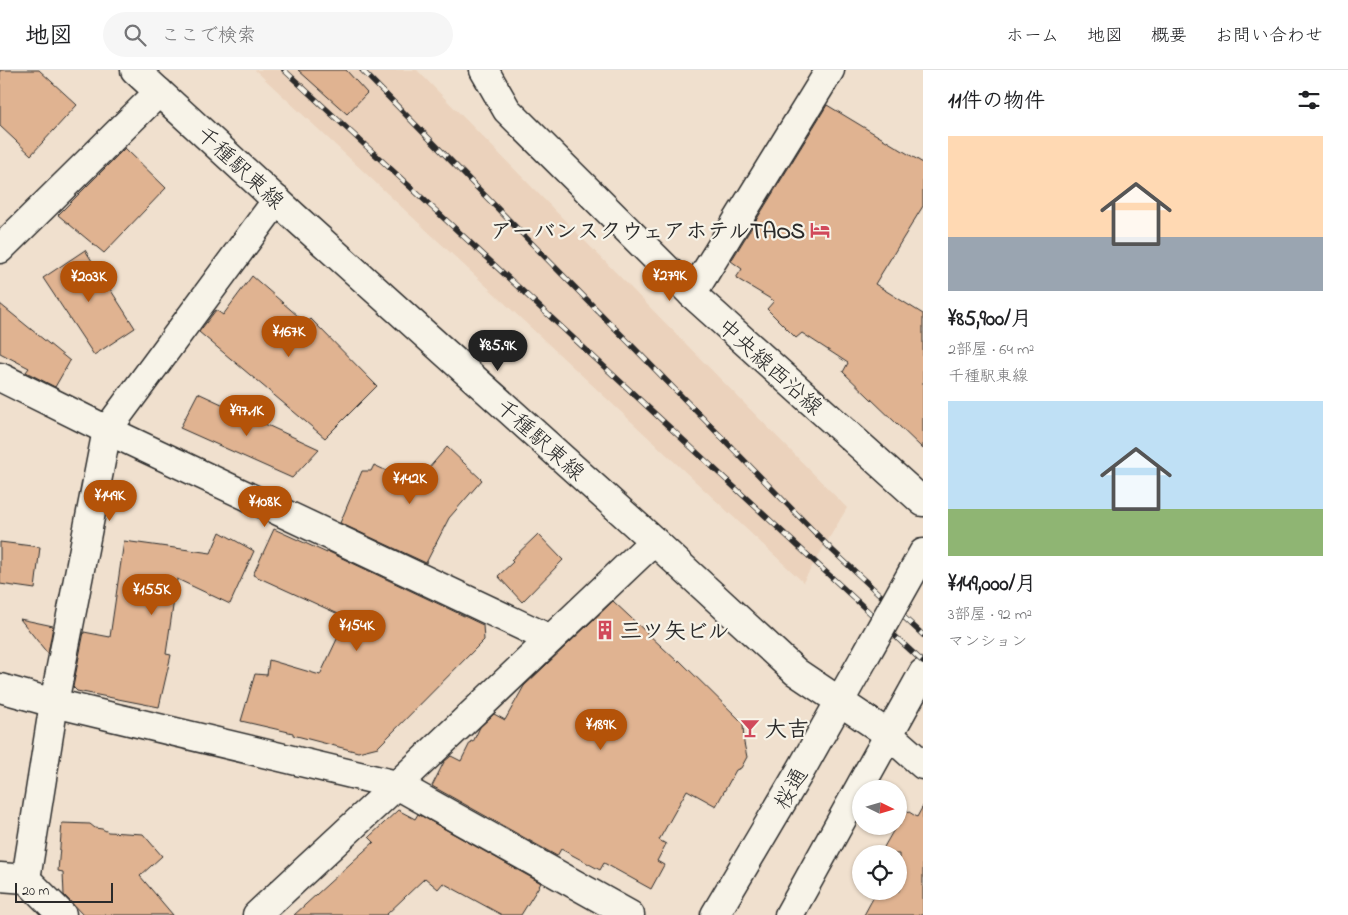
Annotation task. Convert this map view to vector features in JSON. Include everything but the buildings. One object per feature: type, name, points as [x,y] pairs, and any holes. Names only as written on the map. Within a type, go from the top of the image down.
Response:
[{"type":"street","name":"千種駅東線","points":[[135,70],[796,672],[888,734],[923,765]]},
{"type":"street","name":"中央線西沿線","points":[[484,70],[507,110],[692,294],[923,502]]},
{"type":"street","points":[[692,294],[830,70]]},
{"type":"street","points":[[0,249],[159,92]]},
{"type":"street","points":[[62,915],[13,878],[54,703],[107,430],[277,200]]},
{"type":"street","points":[[0,377],[107,430],[550,639]]},
{"type":"street","points":[[257,915],[654,541]]},
{"type":"street","name":"桜通","points":[[715,915],[797,776],[918,562]]},
{"type":"street","points":[[789,915],[923,673]]},
{"type":"street","points":[[0,688],[54,703],[397,785],[630,915]]},
{"type":"shaded area","points":[[255,70],[417,70],[847,508],[803,582]]},
{"type":"railway","points":[[284,70],[923,662]]},
{"type":"railway","points":[[362,70],[832,550],[923,635]]},
{"type":"place","name":"アーバンスクウェアホテルTAOS","points":[[820,230]]},
{"type":"place","name":"三ツ矢ビル","points":[[605,630]]},
{"type":"place","name":"大吉","points":[[750,728]]}]
